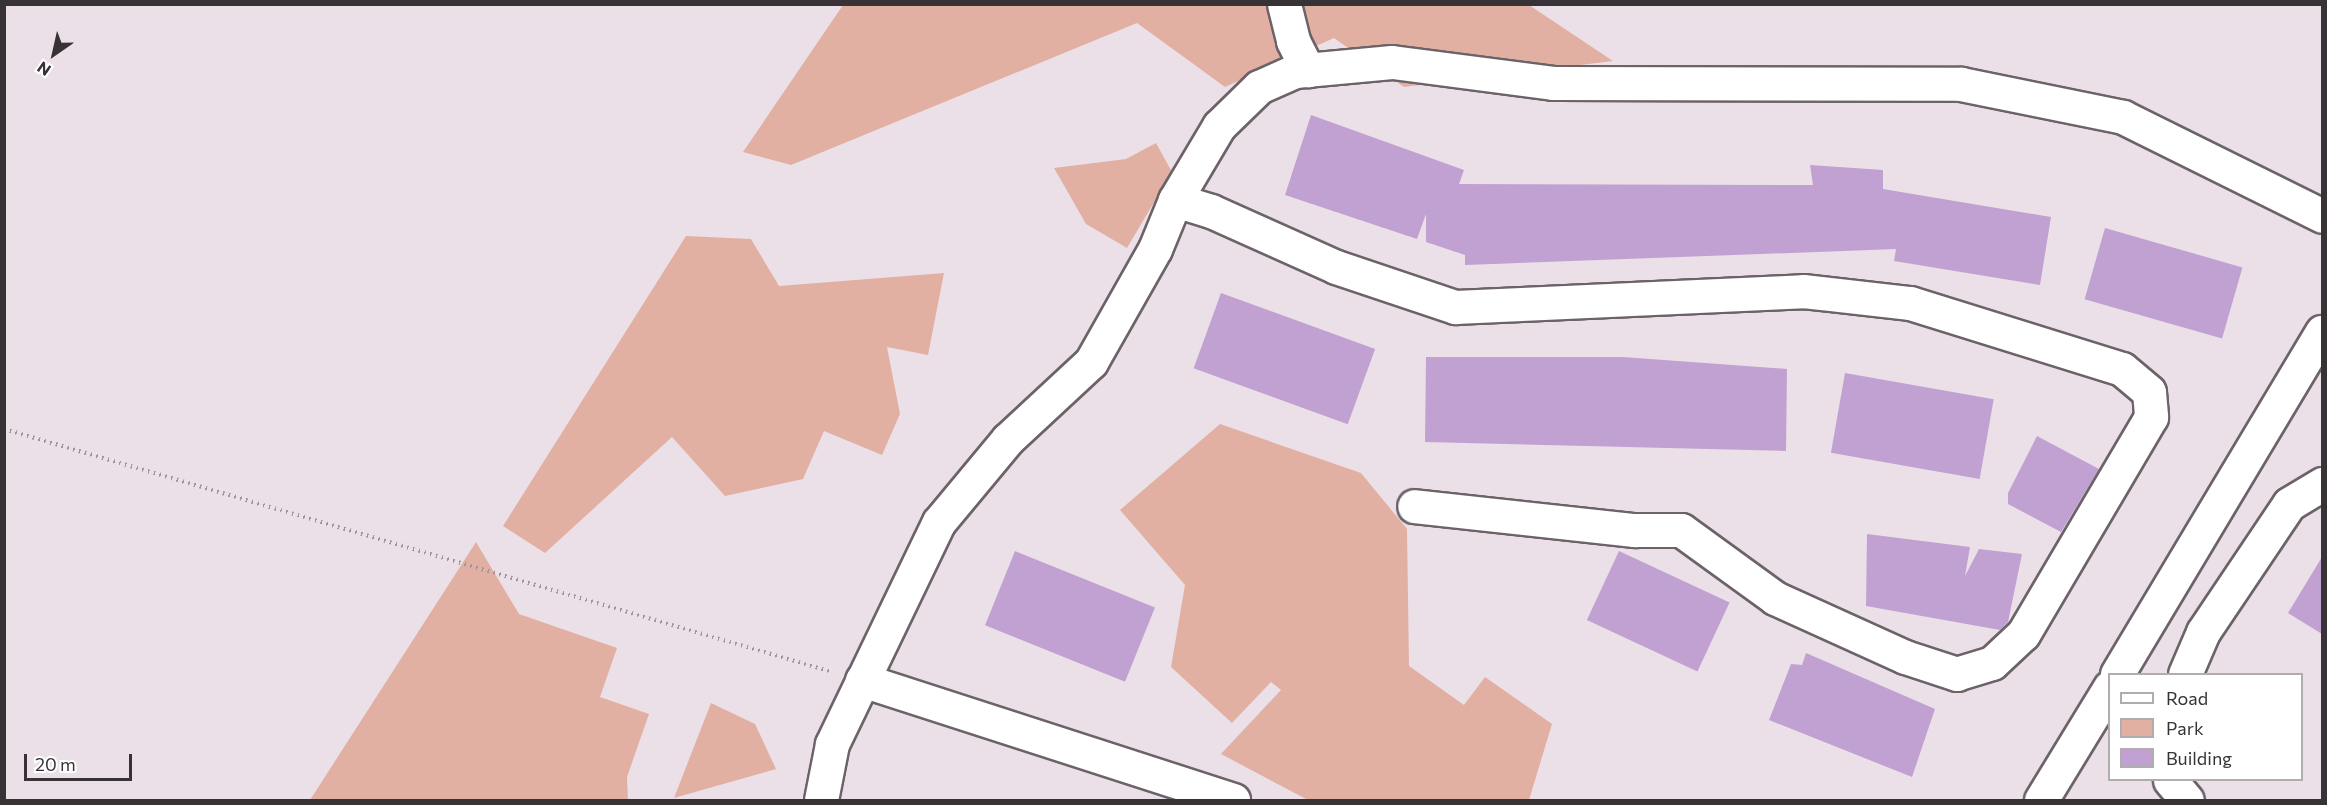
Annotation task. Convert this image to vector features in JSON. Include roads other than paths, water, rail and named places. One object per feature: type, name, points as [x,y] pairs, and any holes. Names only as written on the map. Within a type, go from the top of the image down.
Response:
[{"type":"lane","points":[[1284,4],[1293,41],[1308,70]]},
{"type":"lane","points":[[821,801],[832,744],[939,522],[1007,440],[1091,362],[1155,249],[1175,200],[1219,126],[1259,87],[1308,70],[1392,62],[1553,83],[1961,84],[2123,117],[2322,216]]},
{"type":"lane","points":[[1175,200],[1211,211],[1336,267],[1455,307],[1803,291],[1910,303],[2122,369],[2149,392],[2151,417],[2023,634],[1992,663],[1957,674],[1905,657],[1775,598],[1681,530],[1634,530],[1414,506]]},
{"type":"lane","points":[[2118,673],[2322,332]]},
{"type":"lane","points":[[2186,673],[2202,632],[2289,504],[2322,484]]},
{"type":"lane","points":[[862,680],[1233,801]]},
{"type":"lane","points":[[2041,801],[2108,689]]},
{"type":"lane","points":[[2171,781],[2187,801]]}]
